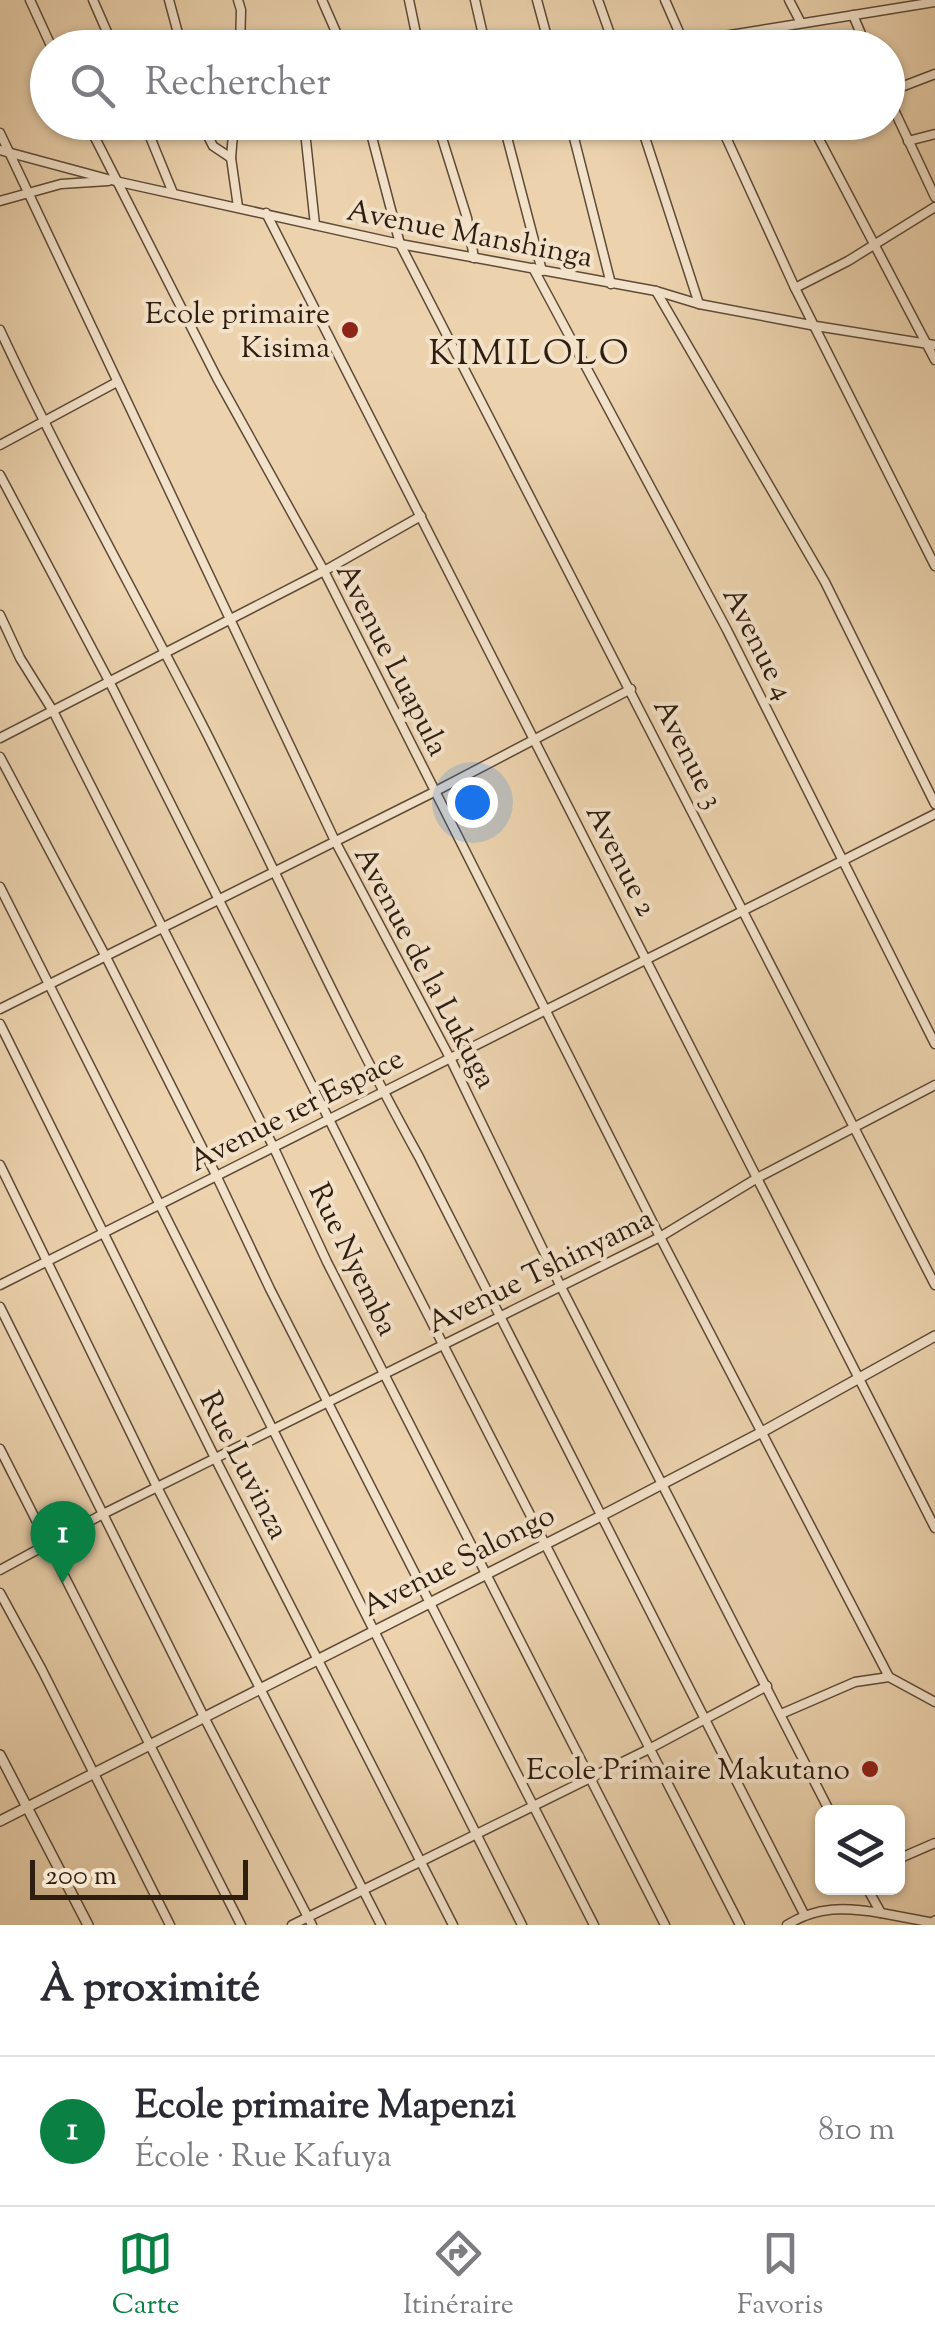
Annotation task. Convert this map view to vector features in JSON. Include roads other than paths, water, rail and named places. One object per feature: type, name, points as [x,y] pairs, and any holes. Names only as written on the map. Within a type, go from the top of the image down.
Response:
[{"type":"street","points":[[30,0],[44,30]]},
{"type":"street","points":[[93,0],[106,30]]},
{"type":"street","points":[[171,0],[178,30]]},
{"type":"street","points":[[236,0],[238,30]]},
{"type":"street","points":[[322,0],[336,30]]},
{"type":"street","points":[[409,0],[415,30]]},
{"type":"street","points":[[474,0],[482,30]]},
{"type":"street","points":[[537,0],[545,30]]},
{"type":"street","points":[[598,0],[609,30]]},
{"type":"street","points":[[665,0],[678,30]]},
{"type":"street","points":[[789,0],[801,23]]},
{"type":"street","points":[[765,30],[903,3],[935,2]]},
{"type":"street","points":[[854,15],[860,30]]},
{"type":"street","points":[[905,87],[935,74]]},
{"type":"street","name":"Avenue de la Lukuga","points":[[0,133],[5,151],[30,193],[335,841],[450,1058],[561,1287],[827,1805]]},
{"type":"street","points":[[905,134],[935,197]]},
{"type":"street","points":[[908,141],[935,134]]},
{"type":"street","name":"Avenue Luapula","points":[[96,140],[218,378],[324,571],[660,1237],[889,1677]]},
{"type":"street","points":[[151,140],[172,192]]},
{"type":"street","points":[[211,140],[231,158]]},
{"type":"street","points":[[232,140],[238,207]]},
{"type":"street","points":[[306,140],[315,225]]},
{"type":"street","name":"Avenue 3","points":[[373,140],[400,244],[935,1285]]},
{"type":"street","points":[[442,140],[467,218],[474,258]]},
{"type":"street","name":"Avenue 4","points":[[507,140],[538,270],[728,630],[935,1044]]},
{"type":"street","points":[[575,140],[611,284]]},
{"type":"street","points":[[646,140],[699,304]]},
{"type":"street","points":[[727,140],[848,397],[935,566]]},
{"type":"street","points":[[820,140],[935,360]]},
{"type":"street","name":"Avenue Manshinga","points":[[5,151],[115,181],[400,244],[656,292],[699,304],[930,344]]},
{"type":"street","points":[[0,201],[61,184],[115,181]]},
{"type":"street","points":[[795,288],[935,206]]},
{"type":"street","name":"Avenue 2","points":[[266,213],[935,1528]]},
{"type":"street","points":[[656,292],[825,582],[935,804]]},
{"type":"street","points":[[0,330],[102,538],[166,652],[276,871],[382,1092],[804,1914]]},
{"type":"street","points":[[0,445],[118,382]]},
{"type":"street","points":[[0,475],[110,681],[740,1925]]},
{"type":"street","points":[[0,738],[324,571],[420,516]]},
{"type":"street","name":"Rue Nyemba","points":[[0,615],[20,658],[53,711],[665,1925]]},
{"type":"street","points":[[0,1009],[434,792],[631,688]]},
{"type":"street","points":[[0,757],[106,958],[594,1925]]},
{"type":"street","name":"Avenue 1er Espace","points":[[0,1285],[935,814]]},
{"type":"street","points":[[0,887],[522,1925]]},
{"type":"street","name":"Rue Luvinza","points":[[0,1024],[215,1458],[454,1925]]},
{"type":"street","name":"Avenue Tshinyama","points":[[0,1570],[103,1514],[660,1237],[759,1177],[935,1086]]},
{"type":"street","points":[[0,1165],[158,1487],[381,1925]]},
{"type":"street","points":[[0,1307],[310,1921]]},
{"type":"street","name":"Avenue Salongo","points":[[0,1821],[601,1516],[935,1336]]},
{"type":"street","points":[[0,1449],[241,1925]]},
{"type":"street","points":[[0,1593],[170,1925]]},
{"type":"street","points":[[782,1714],[855,1682],[889,1677],[935,1702]]},
{"type":"street","points":[[292,1925],[310,1921],[767,1686]]},
{"type":"street","points":[[0,1754],[88,1925]]},
{"type":"street","points":[[905,1856],[935,1843]]},
{"type":"street","points":[[871,1895],[881,1914]]},
{"type":"street","points":[[787,1925],[804,1914],[830,1908],[934,1923]]},
{"type":"place","name":"Ecole primaire Kisima","points":[[350,330]]},
{"type":"place","name":"Ecole primaire Mapenzi","points":[[63,1583]]},
{"type":"place","name":"Ecole Primaire Makutano","points":[[870,1769]]},
{"type":"district","name":"KIMILOLO","points":[[530,352]]}]
